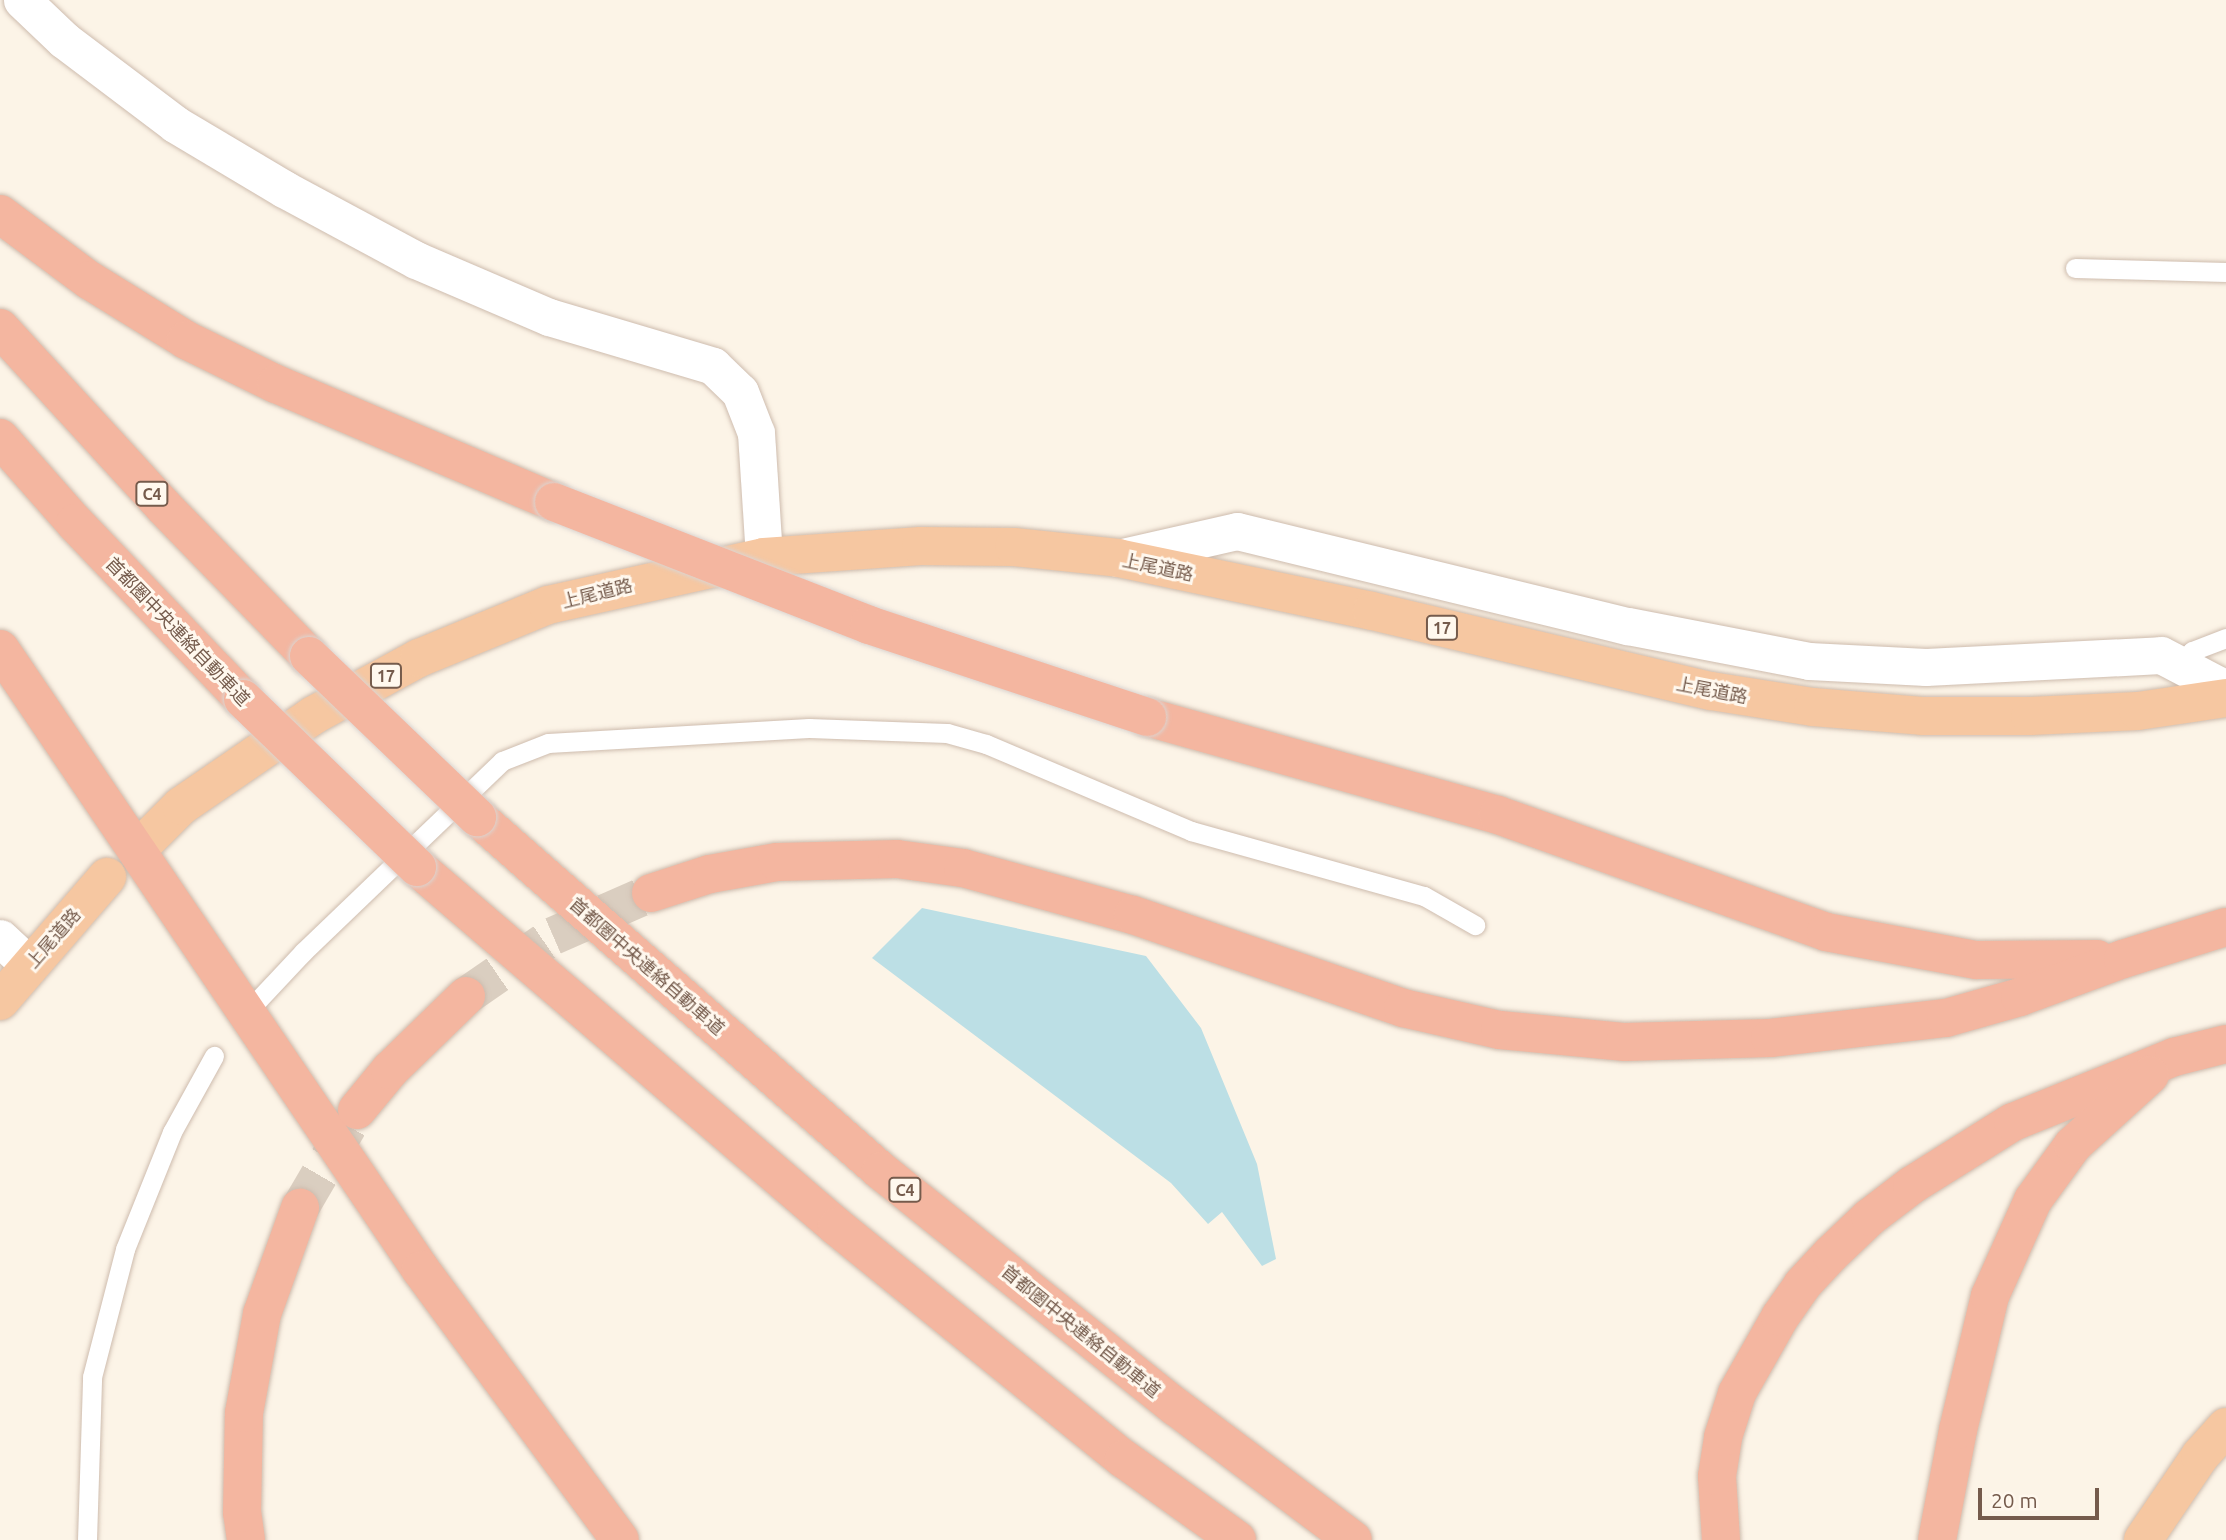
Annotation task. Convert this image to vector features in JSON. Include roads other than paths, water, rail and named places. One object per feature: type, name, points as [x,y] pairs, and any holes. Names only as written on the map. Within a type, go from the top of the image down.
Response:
[{"type":"highway","points":[[0,214],[89,280],[186,340],[288,390],[554,502],[869,625],[1147,717],[1498,815],[1826,932],[1976,960],[2123,958]]},
{"type":"highway","name":"首都圏中央連絡自動車道","points":[[0,328],[164,507],[309,656],[477,817],[881,1171],[1176,1408],[1353,1540]]},
{"type":"highway","name":"首都圏中央連絡自動車道","points":[[0,438],[75,523],[243,699],[417,867],[837,1227],[1124,1458],[1237,1540]]},
{"type":"highway","name":"上尾道路","points":[[148,839],[181,807],[314,715],[419,658],[548,605],[764,557],[921,546],[1014,547],[1118,558],[1372,611],[1711,691],[1813,706],[1922,716],[2030,716],[2138,711],[2226,698]]},
{"type":"highway","points":[[0,649],[317,1121],[421,1270],[620,1540]]},
{"type":"highway","points":[[651,893],[710,874],[777,862],[897,859],[963,869],[1133,915],[1404,1008],[1500,1030],[1625,1042],[1770,1038],[1945,1018],[2020,997],[2123,958],[2226,927]]},
{"type":"highway","name":"上尾道路","points":[[0,1001],[107,877]]},
{"type":"highway","points":[[357,1110],[390,1070],[466,996]]},
{"type":"highway","points":[[1721,1540],[1717,1476],[1723,1437],[1737,1393],[1780,1317],[1802,1285],[1830,1254],[1870,1217],[1912,1185],[2013,1122],[2174,1057],[2226,1044]]},
{"type":"highway","points":[[1937,1540],[1958,1430],[1990,1296],[2034,1200],[2073,1145],[2128,1092],[2174,1057]]},
{"type":"highway","points":[[246,1540],[242,1513],[244,1413],[262,1314],[300,1208]]},
{"type":"highway","points":[[2143,1540],[2208,1465],[2226,1427]]},
{"type":"street","points":[[22,0],[64,40],[175,124],[284,189],[416,260],[550,317],[713,366],[740,392],[756,433],[764,557]]},
{"type":"street","points":[[1118,558],[1237,531],[1628,626],[1809,661],[1926,667],[2161,655],[2226,689]]},
{"type":"street","points":[[0,938],[29,965]]},
{"type":"lane","points":[[2075,268],[2226,272]]},
{"type":"lane","points":[[2179,665],[2192,651],[2226,638]]},
{"type":"lane","points":[[258,1000],[303,952],[502,761],[548,743],[809,728],[947,733],[986,744],[1191,831],[1424,896],[1475,925]]},
{"type":"lane","points":[[87,1540],[92,1377],[125,1249],[172,1132],[214,1056]]},
{"type":"water","points":[[922,908],[1146,956],[1201,1028],[1257,1164],[1276,1259],[1262,1266],[1222,1212],[1208,1224],[1171,1183],[872,958]]},
{"type":"tunnel","points":[[466,996],[553,936],[651,893]]},
{"type":"tunnel","points":[[300,1208],[352,1119]]}]
